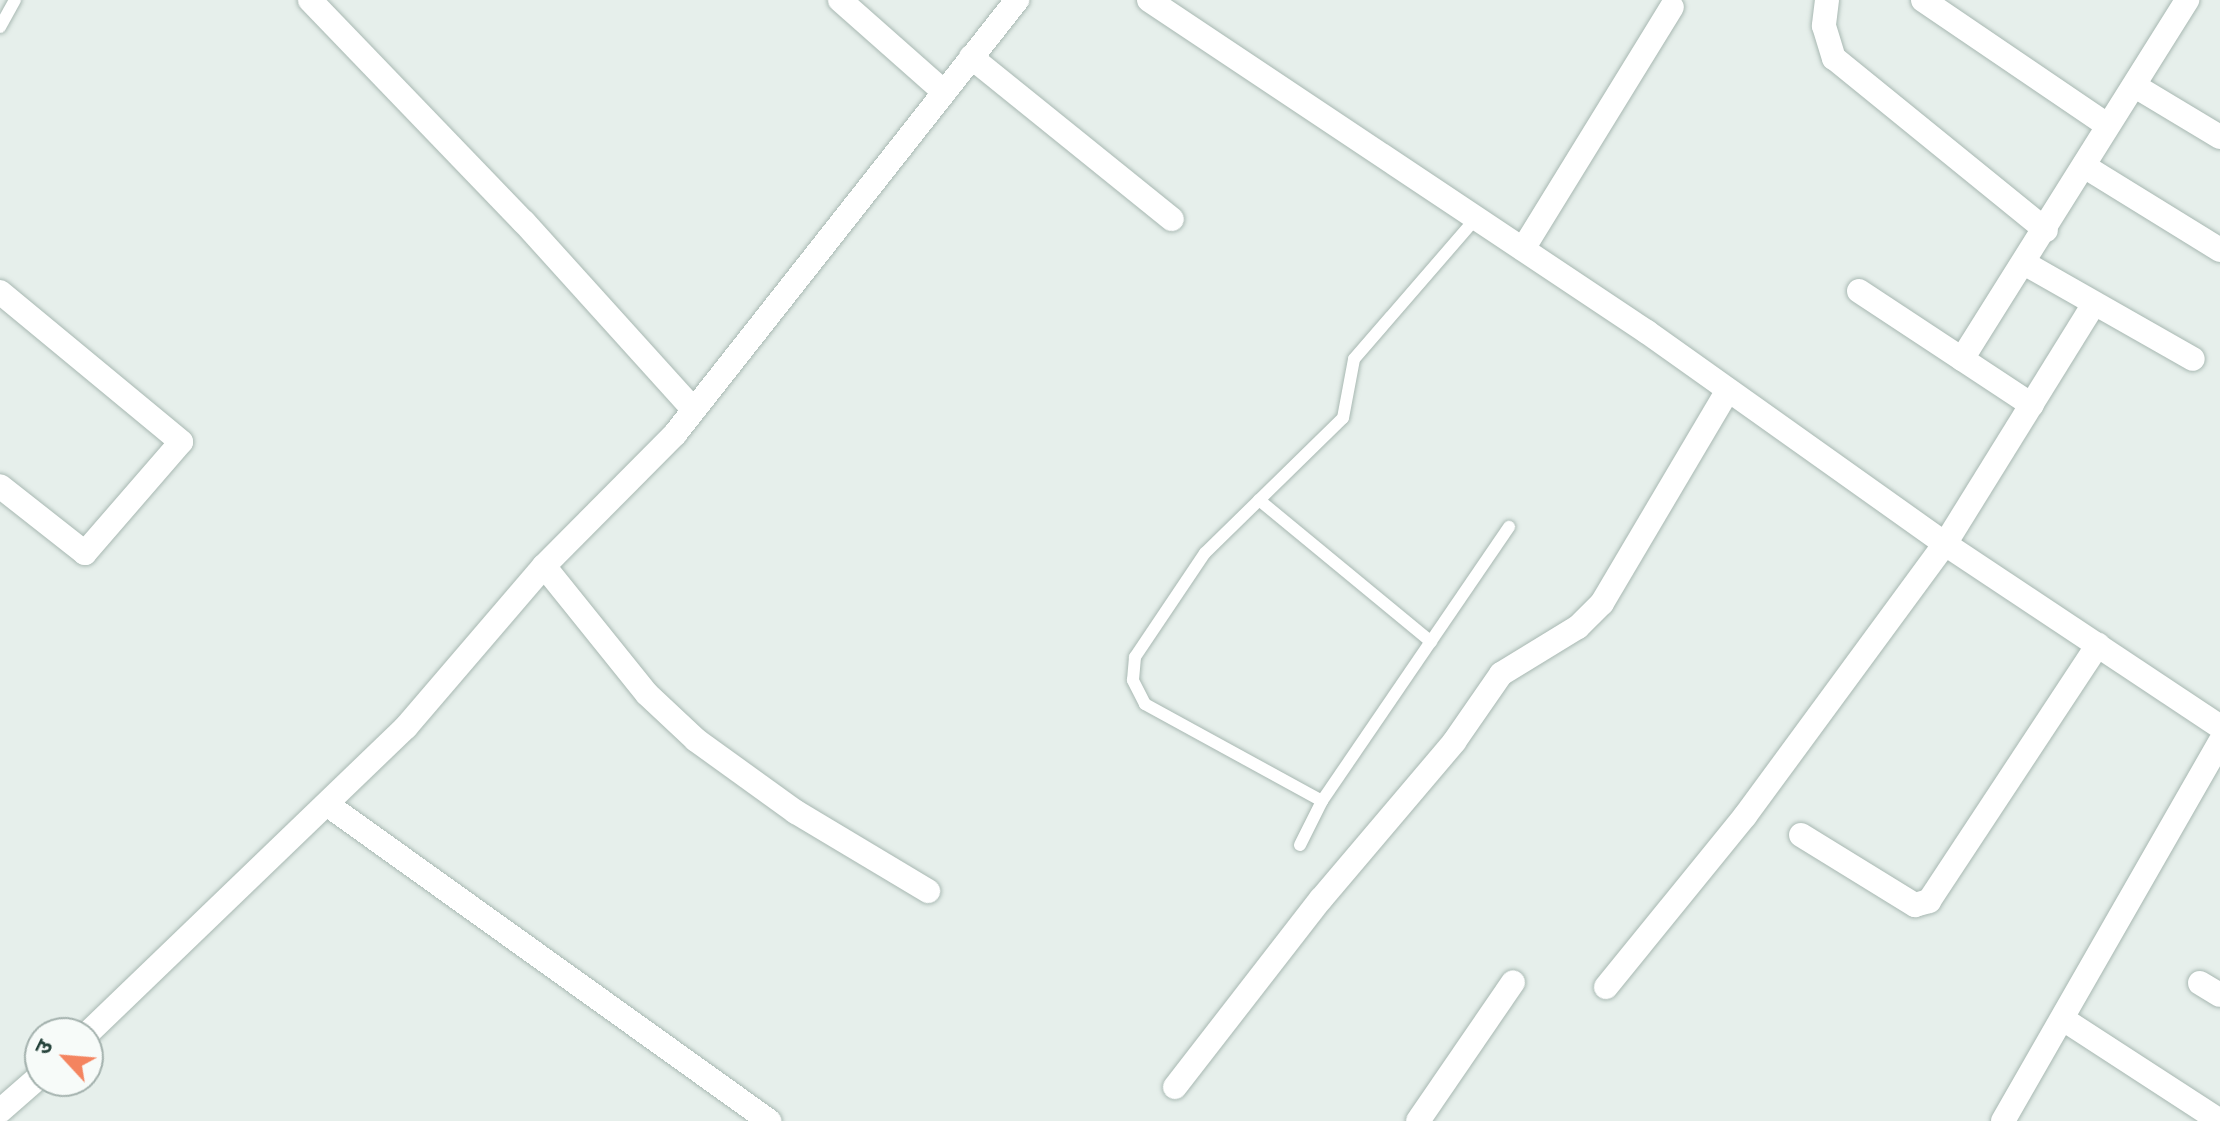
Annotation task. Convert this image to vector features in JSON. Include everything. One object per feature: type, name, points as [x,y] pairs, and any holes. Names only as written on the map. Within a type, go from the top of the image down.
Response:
[{"type":"street","points":[[310,0],[524,222],[694,410]]},
{"type":"street","points":[[840,0],[944,92]]},
{"type":"street","points":[[104,1018],[406,727],[544,566],[694,410],[1017,0]]},
{"type":"street","points":[[1149,0],[1523,249],[1945,544],[2220,727]]},
{"type":"street","points":[[1827,0],[1824,26],[1834,58],[2046,230]]},
{"type":"street","points":[[1923,0],[2107,125]]},
{"type":"street","points":[[1962,359],[2046,230],[2107,125],[2135,86],[2177,4]]},
{"type":"street","points":[[1523,249],[1672,7]]},
{"type":"street","points":[[971,57],[1172,219]]},
{"type":"street","points":[[2135,86],[2220,137]]},
{"type":"street","points":[[2084,166],[2220,250]]},
{"type":"street","points":[[2024,263],[2093,305],[2193,359]]},
{"type":"street","points":[[1859,291],[2032,405]]},
{"type":"street","points":[[0,292],[181,442],[85,553],[0,486]]},
{"type":"street","points":[[1606,987],[1745,816],[1945,544],[2093,305]]},
{"type":"street","points":[[1175,1087],[1321,899],[1454,742],[1501,674],[1578,627],[1602,603],[1728,390]]},
{"type":"street","points":[[544,566],[647,694],[696,740],[796,812],[928,891]]},
{"type":"street","points":[[1801,835],[1915,905],[1929,901],[2098,645]]},
{"type":"street","points":[[2003,1121],[2220,742]]},
{"type":"street","points":[[328,805],[769,1121]]},
{"type":"street","points":[[1418,1121],[1513,982]]},
{"type":"street","points":[[2063,1019],[2220,1121]]},
{"type":"street","points":[[7,1113],[24,1094]]},
{"type":"lane","points":[[0,27],[15,0]]},
{"type":"lane","points":[[1322,801],[1145,704],[1133,680],[1135,657],[1182,580],[1343,418],[1354,359],[1476,218]]},
{"type":"lane","points":[[1259,500],[1431,642]]},
{"type":"lane","points":[[1300,845],[1322,801],[1509,527]]}]
